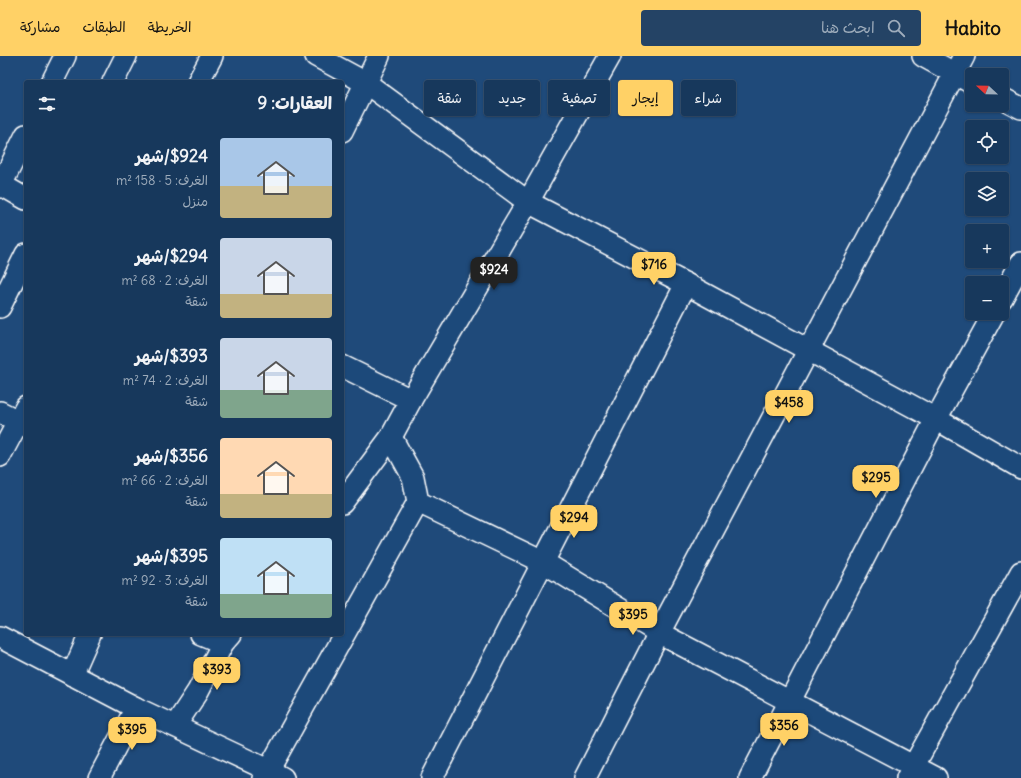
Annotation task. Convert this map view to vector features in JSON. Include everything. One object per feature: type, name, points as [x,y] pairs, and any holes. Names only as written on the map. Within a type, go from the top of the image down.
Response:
[{"type":"street","points":[[53,80],[65,56]]},
{"type":"street","points":[[114,80],[126,56]]},
{"type":"street","points":[[199,80],[212,56]]},
{"type":"street","points":[[316,56],[366,83],[528,202],[686,284],[936,419],[1021,468]]},
{"type":"street","points":[[344,126],[379,56]]},
{"type":"street","points":[[344,500],[391,437],[410,400],[528,202],[610,56]]},
{"type":"street","points":[[585,778],[659,633],[809,351],[964,71],[923,56]]},
{"type":"street","points":[[1009,102],[1021,108]]},
{"type":"street","points":[[24,139],[0,186],[24,198]]},
{"type":"street","points":[[0,307],[24,258]]},
{"type":"street","points":[[1009,285],[1021,263]]},
{"type":"street","points":[[432,778],[686,284]]},
{"type":"street","points":[[750,778],[936,419],[990,320]]},
{"type":"street","points":[[344,367],[410,400]]},
{"type":"street","points":[[0,412],[24,418],[0,456]]},
{"type":"street","points":[[0,637],[136,708],[272,775],[418,502],[413,477],[391,437]]},
{"type":"street","points":[[418,502],[544,562],[659,633],[789,702],[910,772],[936,778]]},
{"type":"street","points":[[910,772],[1021,572]]},
{"type":"street","points":[[72,675],[89,636]]},
{"type":"street","points":[[175,726],[198,691],[227,638],[214,636]]},
{"type":"street","points":[[99,778],[136,708]]}]
